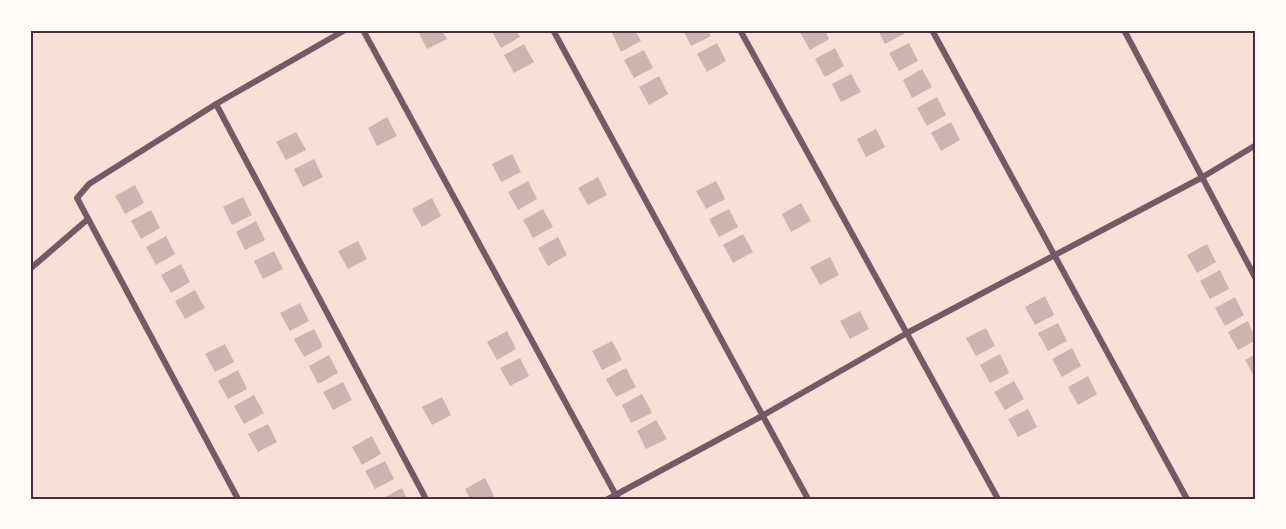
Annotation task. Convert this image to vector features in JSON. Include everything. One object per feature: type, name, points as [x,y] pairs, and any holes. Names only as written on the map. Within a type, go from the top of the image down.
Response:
[{"type":"street","points":[[238,499],[77,198],[89,184],[216,104],[345,30]]},
{"type":"street","points":[[363,30],[617,497]]},
{"type":"street","points":[[553,30],[808,499]]},
{"type":"street","points":[[740,30],[998,499]]},
{"type":"street","points":[[932,30],[1187,499]]},
{"type":"street","points":[[1124,30],[1256,279]]},
{"type":"street","points":[[216,104],[426,499]]},
{"type":"street","points":[[608,499],[617,497],[762,417],[907,333],[1201,178],[1256,145]]},
{"type":"street","points":[[30,269],[88,219]]},
{"type":"building","points":[[442,30],[447,39],[427,49],[418,31]]},
{"type":"building","points":[[491,30],[516,30],[520,37],[501,48]]},
{"type":"building","points":[[618,30],[635,30],[641,41],[621,52],[612,33]]},
{"type":"building","points":[[683,30],[708,30],[711,36],[691,46]]},
{"type":"building","points":[[825,30],[829,39],[810,50],[800,32]]},
{"type":"building","points":[[878,30],[903,30],[904,34],[885,44]]},
{"type":"building","points":[[717,43],[726,61],[707,72],[697,54]]},
{"type":"building","points":[[909,43],[918,61],[899,71],[889,53]]},
{"type":"building","points":[[524,44],[534,62],[514,73],[504,55]]},
{"type":"building","points":[[835,48],[844,66],[825,77],[815,59]]},
{"type":"building","points":[[644,50],[653,68],[634,78],[624,60]]},
{"type":"building","points":[[922,69],[932,87],[912,98],[903,80]]},
{"type":"building","points":[[851,74],[861,92],[841,102],[832,84]]},
{"type":"building","points":[[659,76],[668,94],[649,105],[639,87]]},
{"type":"building","points":[[937,97],[946,115],[927,126],[917,108]]},
{"type":"building","points":[[387,117],[397,136],[377,146],[368,128]]},
{"type":"building","points":[[951,122],[960,140],[941,151],[931,133]]},
{"type":"building","points":[[876,129],[885,147],[866,157],[857,139]]},
{"type":"building","points":[[296,132],[306,150],[286,160],[276,142]]},
{"type":"building","points":[[512,154],[521,172],[501,182],[492,164]]},
{"type":"building","points":[[314,159],[323,177],[303,187],[294,169]]},
{"type":"building","points":[[598,177],[607,195],[588,205],[578,188]]},
{"type":"building","points":[[528,181],[537,199],[518,210],[508,192]]},
{"type":"building","points":[[716,181],[725,199],[706,209],[696,191]]},
{"type":"building","points":[[135,185],[144,203],[125,214],[115,196]]},
{"type":"building","points":[[243,197],[252,215],[232,225],[223,207]]},
{"type":"building","points":[[432,198],[441,216],[422,227],[412,209]]},
{"type":"building","points":[[801,203],[811,221],[791,232],[782,214]]},
{"type":"building","points":[[543,209],[553,227],[533,238],[523,220]]},
{"type":"building","points":[[729,209],[738,227],[719,237],[709,219]]},
{"type":"building","points":[[151,210],[160,228],[141,239],[131,221]]},
{"type":"building","points":[[256,221],[265,240],[245,250],[236,232]]},
{"type":"building","points":[[743,234],[753,252],[733,263],[723,245]]},
{"type":"building","points":[[166,236],[175,254],[156,265],[146,247]]},
{"type":"building","points":[[558,237],[567,255],[548,266],[538,248]]},
{"type":"building","points":[[358,241],[367,259],[348,269],[338,251]]},
{"type":"building","points":[[1207,244],[1216,262],[1197,273],[1187,255]]},
{"type":"building","points":[[274,251],[283,269],[263,279],[254,261]]},
{"type":"building","points":[[830,257],[839,275],[820,285],[810,267]]},
{"type":"building","points":[[181,264],[190,282],[171,293],[161,275]]},
{"type":"building","points":[[1220,270],[1229,289],[1210,299],[1200,281]]},
{"type":"building","points":[[195,290],[205,308],[185,319],[175,301]]},
{"type":"building","points":[[1045,296],[1054,315],[1035,325],[1025,307]]},
{"type":"building","points":[[1235,297],[1244,315],[1225,326],[1215,308]]},
{"type":"building","points":[[300,303],[309,321],[290,331],[280,313]]},
{"type":"building","points":[[860,311],[869,329],[850,339],[840,321]]},
{"type":"building","points":[[1248,321],[1256,340],[1238,350],[1228,332]]},
{"type":"building","points":[[1058,323],[1067,341],[1048,351],[1038,333]]},
{"type":"building","points":[[986,328],[995,346],[976,356],[966,338]]},
{"type":"building","points":[[314,329],[323,347],[304,357],[294,339]]},
{"type":"building","points":[[507,331],[516,349],[497,360],[487,342]]},
{"type":"building","points":[[612,341],[622,360],[602,370],[592,351]]},
{"type":"building","points":[[225,344],[234,362],[215,372],[205,354]]},
{"type":"building","points":[[1072,348],[1081,366],[1062,377],[1052,359]]},
{"type":"building","points":[[1000,354],[1009,373],[990,383],[980,365]]},
{"type":"building","points":[[1256,354],[1256,380],[1245,360]]},
{"type":"building","points":[[329,355],[338,373],[318,384],[309,366]]},
{"type":"building","points":[[520,358],[529,376],[510,386],[500,368]]},
{"type":"building","points":[[626,368],[636,387],[616,397],[606,379]]},
{"type":"building","points":[[238,370],[247,389],[228,399],[218,381]]},
{"type":"building","points":[[1088,376],[1097,394],[1078,405],[1068,387]]},
{"type":"building","points":[[1014,381],[1024,399],[1005,410],[994,392]]},
{"type":"building","points":[[343,382],[352,400],[333,410],[323,392]]},
{"type":"building","points":[[642,394],[652,413],[631,423],[622,405]]},
{"type":"building","points":[[254,395],[264,413],[244,424],[234,406]]},
{"type":"building","points":[[442,397],[451,415],[432,425],[422,407]]},
{"type":"building","points":[[1028,409],[1037,427],[1018,437],[1008,419]]},
{"type":"building","points":[[656,420],[667,439],[646,449],[637,431]]},
{"type":"building","points":[[268,424],[277,442],[258,452],[248,434]]},
{"type":"building","points":[[372,436],[381,454],[362,465],[352,447]]},
{"type":"building","points":[[385,461],[394,479],[375,489],[365,471]]},
{"type":"building","points":[[485,478],[494,496],[489,499],[470,499],[465,489]]},
{"type":"building","points":[[402,488],[407,499],[382,499]]}]
